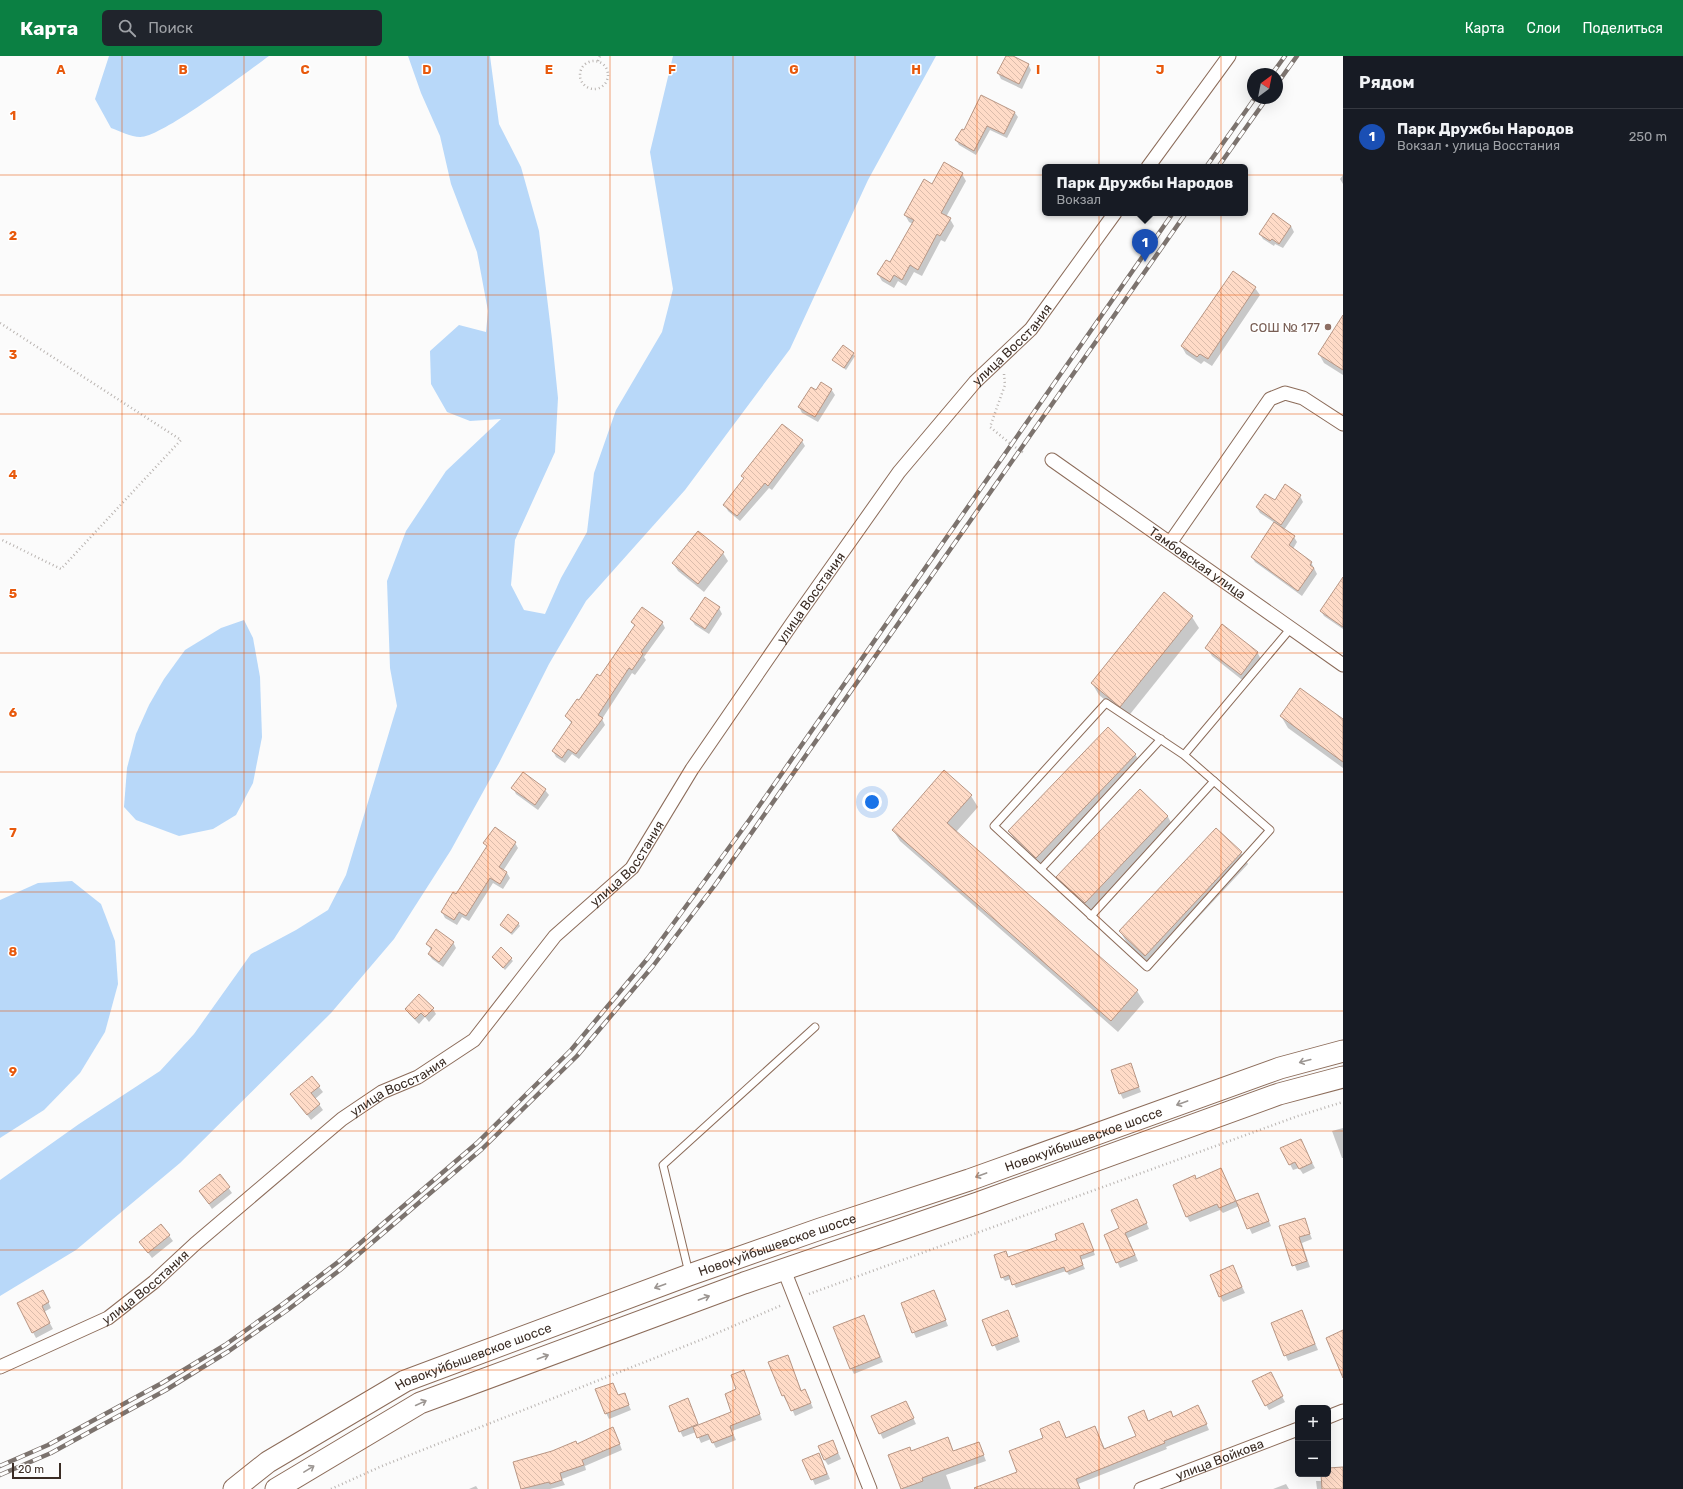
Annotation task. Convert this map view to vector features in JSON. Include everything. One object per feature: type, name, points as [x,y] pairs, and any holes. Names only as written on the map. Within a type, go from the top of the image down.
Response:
[{"type":"main road","name":"Новокуйбышевское шоссе","points":[[234,1489],[268,1462],[405,1381],[689,1275],[820,1229],[969,1180],[1280,1068],[1343,1051]]},
{"type":"main road","name":"Новокуйбышевское шоссе","points":[[276,1489],[420,1402],[737,1286],[985,1200],[1279,1094],[1343,1076]]},
{"type":"street","points":[[1150,164],[1229,56]]},
{"type":"street","name":"улица Восстания","points":[[0,1367],[108,1318],[154,1282],[195,1244],[342,1119],[382,1092],[418,1077],[474,1040],[555,936],[632,868],[692,769],[898,472],[975,382],[1030,329],[1113,216]]},
{"type":"street","points":[[1170,543],[1270,399],[1285,393],[1303,398],[1343,424]]},
{"type":"street","name":"Тамбовская улица","points":[[1052,460],[1343,665]]},
{"type":"street","points":[[784,1270],[870,1489]]},
{"type":"street","points":[[1331,1416],[1343,1411]]},
{"type":"street","name":"улица Войкова","points":[[1142,1489],[1295,1430]]},
{"type":"lane","points":[[1184,755],[1291,628]]},
{"type":"lane","points":[[1106,703],[1184,755],[1270,830],[1147,967],[994,826],[1106,703]]},
{"type":"lane","points":[[1041,869],[1161,739]]},
{"type":"lane","points":[[1091,916],[1214,780]]},
{"type":"lane","points":[[689,1275],[663,1165],[816,1027]]},
{"type":"path","points":[[598,61],[600,56]]},
{"type":"path","points":[[598,61],[604,65],[607,70],[608,77],[606,83],[602,87],[596,90],[589,89],[583,86],[579,74],[581,68],[586,63],[598,61]]},
{"type":"path","points":[[0,323],[181,440],[61,569],[0,539]]},
{"type":"path","points":[[1003,355],[1005,384],[990,427],[1024,453]]},
{"type":"path","points":[[331,1489],[390,1463],[708,1337],[795,1299],[1283,1122],[1343,1102]]},
{"type":"water","points":[[109,56],[269,56],[185,116],[151,134],[137,137],[111,128],[95,99]]},
{"type":"water","points":[[408,56],[490,56],[499,124],[521,167],[539,231],[558,398],[555,452],[515,540],[511,585],[524,610],[545,614],[561,578],[587,532],[594,473],[616,410],[662,332],[673,289],[650,152],[673,56],[936,56],[868,180],[790,349],[685,490],[586,601],[549,664],[499,763],[451,850],[394,939],[331,1013],[180,1163],[76,1250],[0,1296],[0,1180],[79,1124],[160,1071],[194,1034],[251,954],[296,930],[328,910],[346,875],[397,706],[390,668],[387,581],[406,531],[446,471],[501,419],[470,421],[447,412],[431,384],[430,351],[459,325],[486,332],[488,311],[477,252],[451,184],[440,136],[421,93]]},
{"type":"water","points":[[244,620],[253,638],[260,677],[262,737],[253,783],[236,815],[213,829],[179,836],[136,820],[124,807],[127,768],[136,734],[149,705],[164,679],[185,650],[221,628]]},
{"type":"water","points":[[72,881],[101,904],[115,941],[118,984],[105,1032],[80,1073],[44,1110],[0,1138],[0,900],[38,883]]},
{"type":"building","points":[[1006,56],[1013,56],[1029,64],[1019,84],[997,73]]},
{"type":"building","points":[[981,95],[1015,112],[1004,134],[987,126],[974,151],[955,140],[962,129],[964,130]]},
{"type":"building","points":[[944,162],[963,173],[941,213],[951,218],[940,236],[937,234],[918,270],[910,265],[902,280],[894,275],[890,282],[877,274],[886,260],[890,262],[914,220],[904,215],[924,179],[932,184]]},
{"type":"building","points":[[1273,213],[1291,226],[1279,244],[1272,239],[1270,241],[1259,234]]},
{"type":"building","points":[[1233,271],[1256,287],[1208,359],[1200,354],[1197,357],[1181,346]]},
{"type":"building","points":[[1343,315],[1343,370],[1318,354]]},
{"type":"building","points":[[843,345],[854,353],[844,368],[832,360]]},
{"type":"building","points":[[821,382],[832,389],[815,417],[798,407],[811,387],[816,390]]},
{"type":"building","points":[[782,424],[803,440],[768,486],[765,483],[737,516],[723,505],[744,478],[741,476]]},
{"type":"building","points":[[1285,484],[1301,495],[1281,525],[1256,507],[1265,494],[1275,500]]},
{"type":"building","points":[[1274,522],[1295,536],[1289,545],[1312,562],[1310,565],[1314,568],[1298,591],[1251,557]]},
{"type":"building","points":[[698,531],[724,552],[698,584],[672,563]]},
{"type":"building","points":[[1343,577],[1343,627],[1320,611]]},
{"type":"building","points":[[1164,592],[1193,616],[1120,707],[1091,683]]},
{"type":"building","points":[[705,597],[720,607],[705,629],[690,619]]},
{"type":"building","points":[[642,607],[663,622],[641,652],[643,654],[632,670],[629,668],[598,715],[603,718],[576,754],[568,749],[562,758],[552,751],[572,722],[565,716],[577,699],[579,700],[597,674],[600,676],[635,625],[631,622]]},
{"type":"building","points":[[1222,624],[1258,652],[1241,675],[1205,648]]},
{"type":"building","points":[[1300,688],[1343,719],[1343,762],[1280,716]]},
{"type":"building","points":[[1108,727],[1136,754],[1036,858],[1008,831]]},
{"type":"building","points":[[944,770],[972,795],[947,823],[1138,990],[1111,1021],[892,830]]},
{"type":"building","points":[[523,772],[546,789],[535,805],[511,788]]},
{"type":"building","points":[[1140,789],[1168,816],[1085,903],[1056,877]]},
{"type":"building","points":[[495,827],[516,842],[499,867],[507,872],[500,884],[490,878],[466,916],[459,912],[454,920],[441,912],[453,892],[456,894],[487,846],[483,843]]},
{"type":"building","points":[[1216,828],[1242,852],[1145,956],[1119,931]]},
{"type":"building","points":[[508,914],[519,923],[511,933],[500,925]]},
{"type":"building","points":[[436,929],[454,942],[439,962],[428,954],[432,948],[426,944]]},
{"type":"building","points":[[501,947],[512,958],[503,968],[492,957]]},
{"type":"building","points":[[419,994],[434,1008],[425,1017],[421,1013],[415,1019],[405,1009]]},
{"type":"building","points":[[1131,1063],[1139,1087],[1119,1094],[1111,1070]]},
{"type":"building","points":[[312,1076],[320,1086],[311,1093],[320,1104],[307,1115],[290,1094]]},
{"type":"building","points":[[1301,1139],[1312,1163],[1299,1169],[1295,1162],[1289,1165],[1280,1148]]},
{"type":"building","points":[[1221,1168],[1236,1201],[1219,1208],[1217,1204],[1186,1217],[1173,1185],[1195,1175],[1196,1179]]},
{"type":"building","points":[[220,1174],[230,1187],[209,1204],[199,1191]]},
{"type":"building","points":[[1258,1193],[1269,1221],[1247,1229],[1236,1201]]},
{"type":"building","points":[[1137,1199],[1147,1223],[1125,1233],[1135,1255],[1116,1263],[1104,1235],[1119,1228],[1111,1210]]},
{"type":"building","points":[[1305,1218],[1310,1234],[1299,1237],[1307,1261],[1292,1266],[1279,1226]]},
{"type":"building","points":[[1083,1223],[1094,1251],[1080,1256],[1083,1265],[1066,1272],[1064,1267],[1012,1285],[1009,1275],[1001,1278],[994,1255],[1006,1251],[1008,1257],[1057,1240],[1055,1234]]},
{"type":"building","points":[[161,1224],[170,1235],[148,1253],[139,1242]]},
{"type":"building","points":[[1233,1265],[1242,1287],[1219,1297],[1210,1275]]},
{"type":"building","points":[[43,1290],[49,1302],[42,1306],[50,1323],[32,1333],[17,1303]]},
{"type":"building","points":[[934,1290],[946,1320],[912,1333],[901,1303]]},
{"type":"building","points":[[1008,1310],[1018,1336],[992,1346],[982,1320]]},
{"type":"building","points":[[1302,1310],[1315,1344],[1284,1356],[1271,1323]]},
{"type":"building","points":[[864,1315],[880,1357],[850,1369],[833,1327]]},
{"type":"building","points":[[1343,1330],[1343,1378],[1326,1338]]},
{"type":"building","points":[[788,1355],[801,1391],[805,1389],[811,1403],[791,1411],[784,1395],[782,1396],[768,1362]]},
{"type":"building","points":[[744,1370],[760,1414],[730,1426],[733,1435],[712,1443],[708,1434],[697,1438],[693,1427],[731,1412],[725,1394],[736,1389],[731,1375]]},
{"type":"building","points":[[1271,1372],[1283,1396],[1265,1406],[1252,1381]]},
{"type":"building","points":[[613,1383],[618,1395],[625,1393],[629,1405],[605,1414],[595,1389]]},
{"type":"building","points":[[688,1398],[698,1424],[679,1432],[669,1406]]},
{"type":"building","points":[[906,1401],[914,1418],[879,1434],[871,1416]]},
{"type":"building","points":[[1198,1405],[1207,1424],[1164,1441],[1165,1443],[1076,1479],[1080,1489],[974,1488],[1017,1472],[1009,1451],[1043,1438],[1040,1429],[1059,1421],[1066,1438],[1095,1426],[1104,1449],[1136,1436],[1128,1417],[1144,1410],[1148,1421],[1171,1411],[1173,1417]]},
{"type":"building","points":[[613,1427],[620,1444],[582,1460],[584,1465],[560,1473],[562,1480],[550,1484],[549,1482],[521,1489],[513,1462],[552,1451],[576,1441],[577,1444]]},
{"type":"building","points":[[948,1437],[953,1451],[979,1442],[984,1455],[922,1478],[923,1481],[901,1489],[888,1455],[910,1447],[911,1451]]},
{"type":"building","points":[[833,1440],[838,1453],[824,1460],[818,1446]]},
{"type":"building","points":[[819,1453],[827,1474],[811,1480],[802,1460]]},
{"type":"building","points":[[1343,1467],[1343,1489],[1322,1489],[1321,1477],[1331,1477],[1331,1468]]},
{"type":"railway","points":[[1276,68],[1285,56]]},
{"type":"railway","points":[[1283,76],[1297,56]]},
{"type":"railway","points":[[1208,164],[1251,104]]},
{"type":"railway","points":[[1220,164],[1263,104]]},
{"type":"railway","points":[[0,1466],[48,1445],[162,1383],[225,1345],[284,1303],[338,1262],[477,1143],[571,1050],[648,958],[750,819],[1171,216]]},
{"type":"railway","points":[[0,1475],[51,1453],[166,1390],[229,1351],[289,1309],[340,1270],[482,1149],[577,1056],[653,966],[715,885],[1184,216]]},
{"type":"place","name":"Парк Дружбы Народов","points":[[1145,262]]},
{"type":"place","name":"СОШ № 177","points":[[1328,327]]}]
